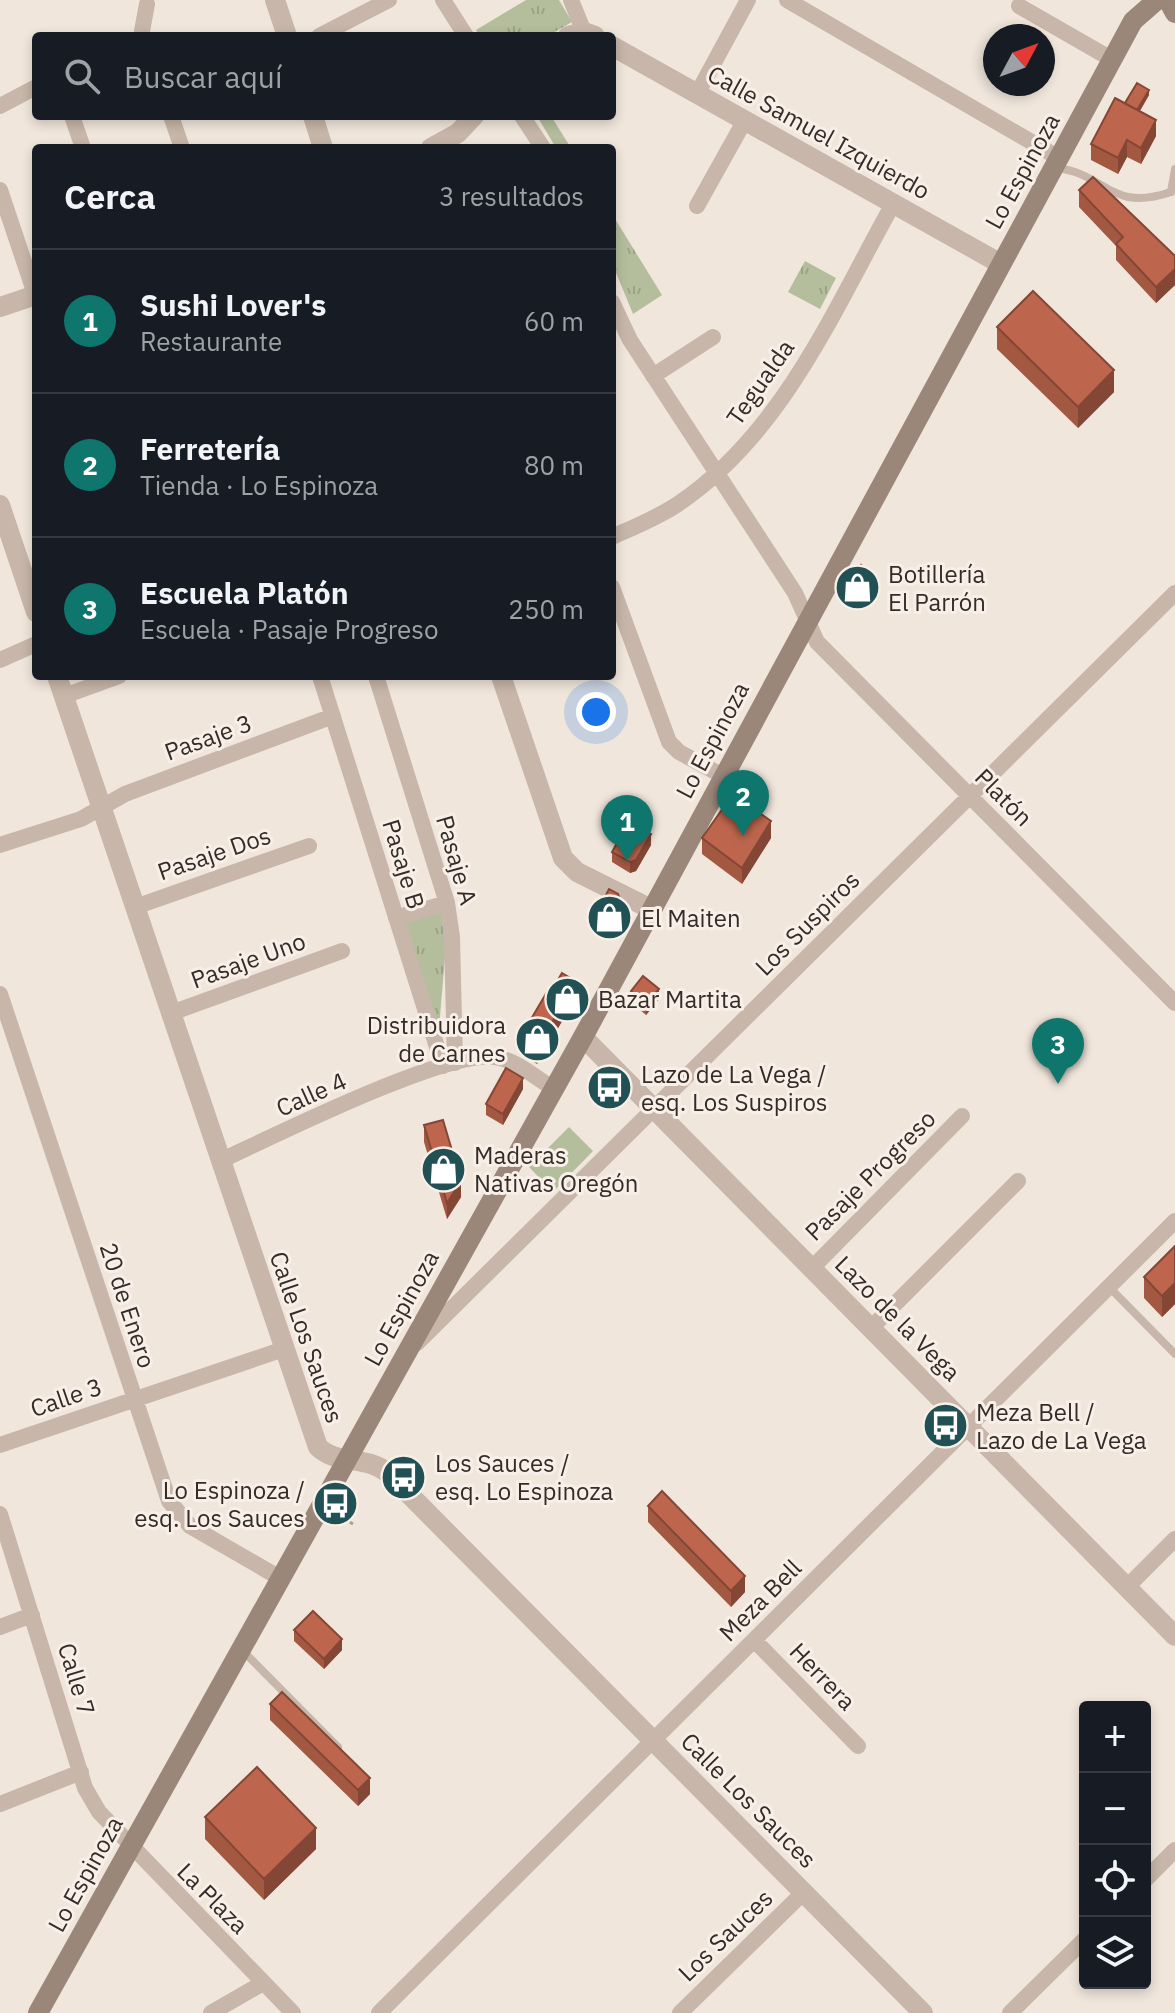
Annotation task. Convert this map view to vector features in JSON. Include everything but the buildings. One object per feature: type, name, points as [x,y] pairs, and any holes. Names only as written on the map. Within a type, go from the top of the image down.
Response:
[{"type":"main road","name":"Lo Espinoza","points":[[38,2013],[583,1037],[1133,21],[1157,0]]},
{"type":"main road","points":[[1168,0],[1175,13]]},
{"type":"street","points":[[275,0],[286,32]]},
{"type":"street","points":[[327,32],[389,0]]},
{"type":"street","points":[[443,0],[463,32]]},
{"type":"street","points":[[571,0],[581,32]]},
{"type":"street","points":[[697,94],[748,0]]},
{"type":"street","points":[[787,0],[1056,163]]},
{"type":"street","points":[[140,32],[147,4]]},
{"type":"street","points":[[1019,6],[1113,60]]},
{"type":"street","name":"Calle Samuel Izquierdo","points":[[616,48],[1001,264]]},
{"type":"street","points":[[0,106],[32,89]]},
{"type":"street","points":[[73,120],[82,144]]},
{"type":"street","points":[[172,120],[181,144]]},
{"type":"street","points":[[314,120],[322,144]]},
{"type":"street","points":[[438,144],[458,133],[470,120]]},
{"type":"street","points":[[525,120],[540,144]]},
{"type":"street","points":[[697,206],[745,120]]},
{"type":"street","points":[[0,190],[32,284]]},
{"type":"street","name":"Tegualda","points":[[616,535],[671,509],[750,440],[782,400],[893,204]]},
{"type":"street","points":[[0,307],[32,297]]},
{"type":"street","name":"Platón","points":[[616,311],[653,376],[795,593],[821,647],[1175,1003]]},
{"type":"street","points":[[653,376],[713,337]]},
{"type":"street","points":[[1,512],[32,601]]},
{"type":"street","name":"Los Suspiros","points":[[405,1355],[1175,593]]},
{"type":"street","points":[[616,598],[669,742],[679,752],[723,776]]},
{"type":"street","points":[[0,660],[32,646]]},
{"type":"street","points":[[61,686],[96,680]]},
{"type":"street","name":"Pasaje B","points":[[321,680],[396,918],[449,1064]]},
{"type":"street","name":"Pasaje A","points":[[377,680],[447,903],[452,937],[449,1064]]},
{"type":"street","points":[[502,680],[563,858],[577,872],[651,909]]},
{"type":"street","name":"Calle Los Sauces","points":[[61,686],[315,1442],[327,1455],[371,1461],[388,1473],[923,2013]]},
{"type":"street","name":"Pasaje 3","points":[[0,845],[81,819],[125,794],[333,716]]},
{"type":"street","name":"Pasaje Dos","points":[[135,907],[309,846]]},
{"type":"street","points":[[396,918],[447,903]]},
{"type":"street","name":"Pasaje Uno","points":[[171,1013],[342,951]]},
{"type":"street","name":"20 de Enero","points":[[0,994],[164,1490],[175,1511],[199,1532],[280,1578]]},
{"type":"street","name":"Lazo de la Vega","points":[[583,1037],[1175,1636]]},
{"type":"street","name":"Calle 4","points":[[220,1161],[449,1064],[495,1057],[554,1089]]},
{"type":"street","name":"Pasaje Progreso","points":[[812,1268],[962,1116]]},
{"type":"street","points":[[871,1328],[1018,1181]]},
{"type":"street","name":"Meza Bell","points":[[379,2013],[1175,1221]]},
{"type":"street","name":"Calle 3","points":[[0,1445],[284,1349]]},
{"type":"street","name":"Calle 7","points":[[0,1514],[81,1772],[99,1812],[129,1847]]},
{"type":"street","points":[[1127,1587],[1175,1539]]},
{"type":"street","points":[[0,1627],[32,1615]]},
{"type":"street","name":"Herrera","points":[[754,1640],[858,1746]]},
{"type":"street","points":[[0,1804],[81,1772]]},
{"type":"street","name":"La Plaza","points":[[129,1847],[293,2013]]},
{"type":"street","points":[[1151,1874],[1175,1850]]},
{"type":"street","name":"Los Sauces","points":[[680,2013],[804,1892]]},
{"type":"street","points":[[1010,2013],[1079,1945]]},
{"type":"street","points":[[211,2013],[263,1983]]},
{"type":"lane","points":[[1056,163],[1121,198],[1147,200],[1173,194],[1175,169]]},
{"type":"lane","points":[[1109,1287],[1175,1354]]},
{"type":"lane","points":[[241,1648],[345,1754]]},
{"type":"path","points":[[331,1511],[353,1524]]},
{"type":"green space","points":[[526,0],[559,0],[572,22],[555,32],[476,30]]},
{"type":"green space","points":[[539,120],[554,120],[568,144],[554,144]]},
{"type":"green space","points":[[616,220],[662,295],[633,314],[616,273]]},
{"type":"green space","points":[[805,261],[836,278],[820,309],[788,292]]},
{"type":"green space","points":[[441,912],[447,934],[438,1040],[403,922]]},
{"type":"green space","points":[[569,1127],[593,1151],[553,1192],[529,1167]]},
{"type":"place","name":"Botillería El Parrón","points":[[857,588]]},
{"type":"place","name":"Ferretería","points":[[743,836]]},
{"type":"place","name":"Sushi Lover's","points":[[627,861]]},
{"type":"place","name":"El Maiten","points":[[610,918]]},
{"type":"place","name":"Bazar Martita","points":[[567,999]]},
{"type":"place","name":"Distribuidora de Carnes","points":[[537,1039]]},
{"type":"place","name":"Escuela Platón","points":[[1058,1084]]},
{"type":"place","name":"Lazo de La Vega / esq. Los Suspiros","points":[[610,1088]]},
{"type":"place","name":"Maderas Nativas Oregón","points":[[443,1169]]},
{"type":"place","name":"Meza Bell / Lazo de La Vega","points":[[945,1426]]},
{"type":"place","name":"Los Sauces / esq. Lo Espinoza","points":[[404,1477]]},
{"type":"place","name":"Lo Espinoza / esq. Los Sauces","points":[[336,1504]]}]
